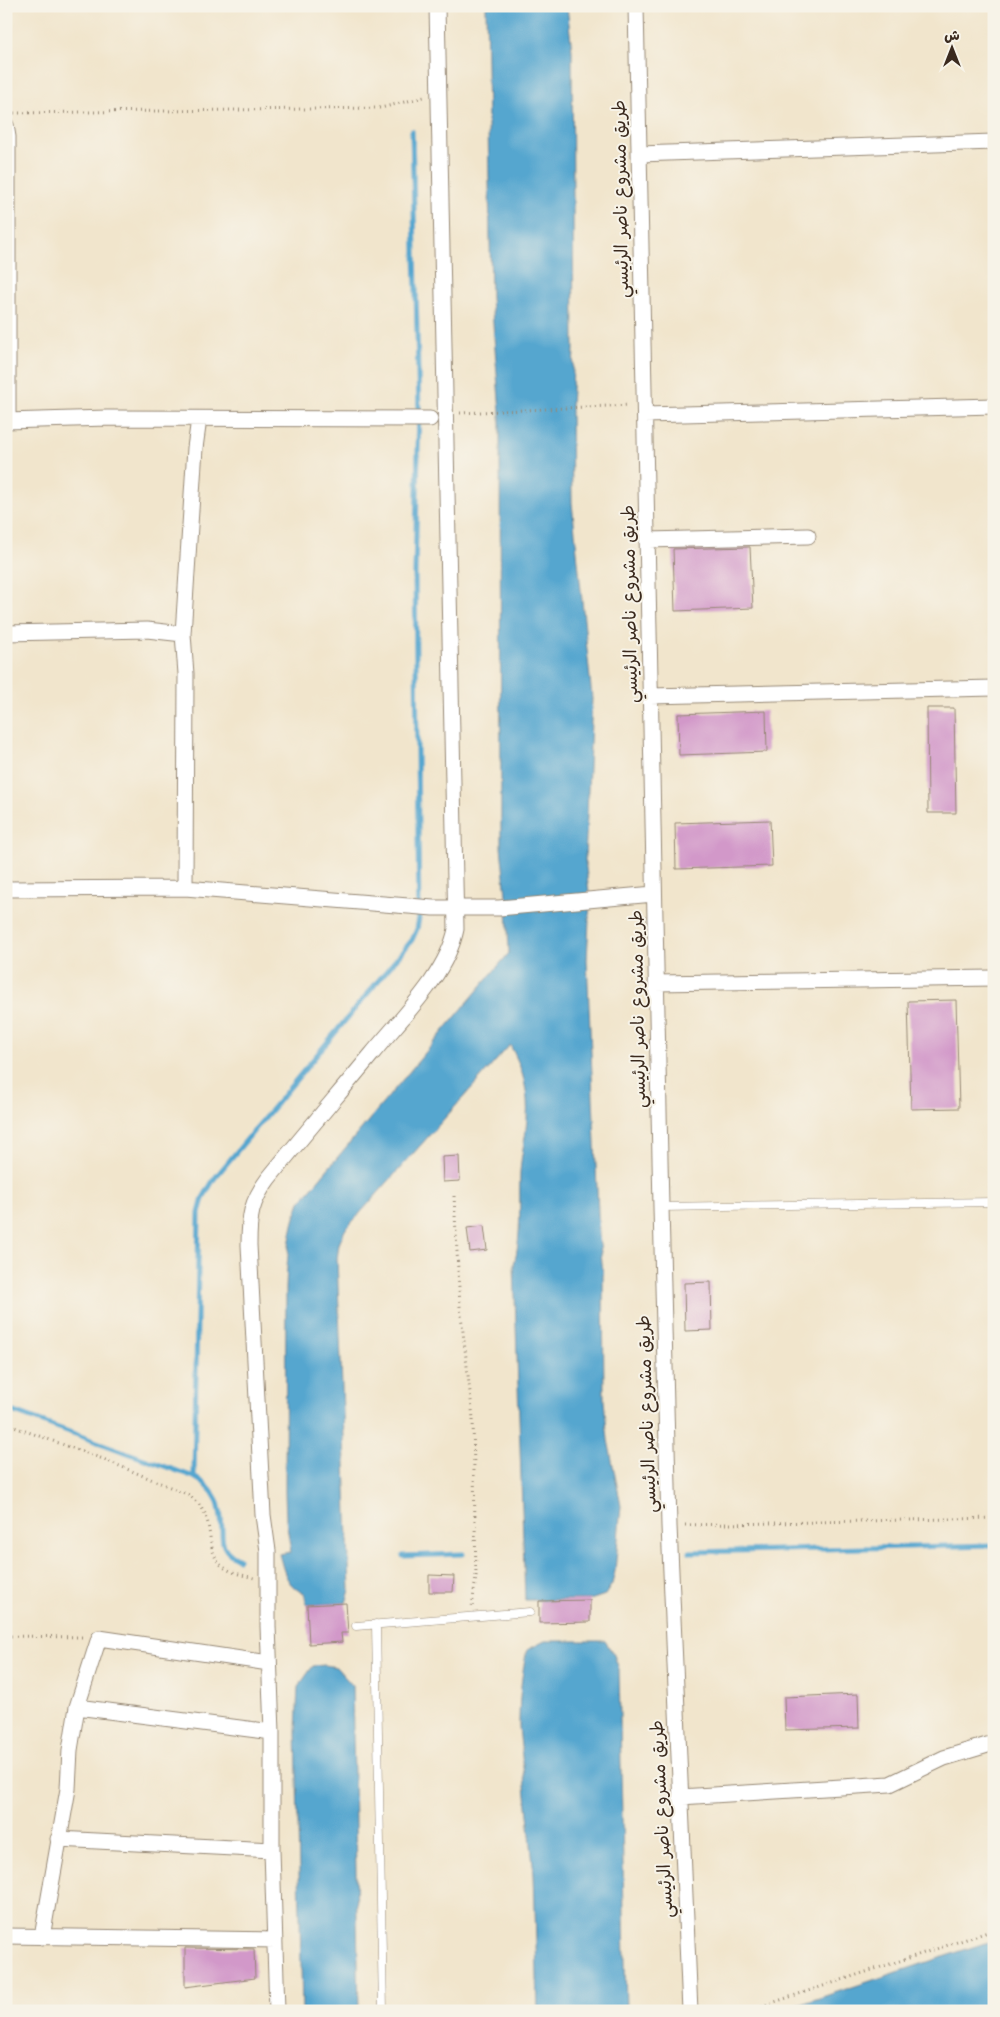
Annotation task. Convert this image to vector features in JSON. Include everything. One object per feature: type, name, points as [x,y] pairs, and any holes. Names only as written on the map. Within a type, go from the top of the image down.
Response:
[{"type":"street","points":[[276,2011],[268,1582],[249,1245],[252,1209],[256,1195],[268,1178],[421,994],[435,974],[453,941],[456,908],[437,6]]},
{"type":"street","name":"طريق مشروع ناصر الرئيسي","points":[[636,6],[669,1526],[690,2011]]},
{"type":"street","points":[[6,125],[8,137],[7,421],[430,419]]},
{"type":"street","points":[[639,154],[994,142]]},
{"type":"street","points":[[644,410],[994,406]]},
{"type":"street","points":[[185,888],[186,674],[183,634],[195,448],[199,419]]},
{"type":"street","points":[[648,540],[808,536]]},
{"type":"street","points":[[6,633],[147,630],[183,634]]},
{"type":"street","points":[[650,696],[994,688]]},
{"type":"street","points":[[6,889],[185,888],[433,908],[499,908],[593,898],[654,894]]},
{"type":"street","points":[[656,983],[994,978]]},
{"type":"street","points":[[42,1937],[68,1789],[70,1750],[77,1707],[99,1638],[269,1663]]},
{"type":"street","points":[[77,1707],[272,1732]]},
{"type":"street","points":[[680,1797],[890,1784],[944,1758],[994,1743]]},
{"type":"street","points":[[58,1840],[272,1850]]},
{"type":"street","points":[[6,1936],[275,1940]]},
{"type":"lane","points":[[661,1207],[994,1202]]},
{"type":"lane","points":[[356,1626],[530,1612]]},
{"type":"lane","points":[[376,1624],[383,2011]]},
{"type":"path","points":[[6,113],[381,108],[438,94]]},
{"type":"path","points":[[497,412],[576,408],[644,410]]},
{"type":"path","points":[[454,1196],[460,1306],[473,1418],[476,1576],[470,1617]]},
{"type":"path","points":[[6,1424],[103,1459],[189,1495],[200,1505],[206,1516],[214,1554],[220,1565],[232,1572],[268,1582]]},
{"type":"path","points":[[669,1526],[741,1522],[994,1518]]},
{"type":"path","points":[[6,1636],[99,1638]]},
{"type":"path","points":[[748,2011],[994,1930]]},
{"type":"water","points":[[486,6],[567,6],[572,51],[574,350],[571,408],[572,503],[592,698],[585,860],[590,900],[587,960],[599,1235],[603,1272],[604,1401],[608,1440],[621,1506],[615,1571],[612,1584],[605,1595],[590,1600],[525,1600],[514,1264],[517,1253],[520,1219],[520,1172],[526,1126],[527,1100],[524,1081],[510,1045],[345,1230],[339,1244],[337,1259],[350,1590],[346,1603],[307,1605],[304,1593],[289,1582],[279,1554],[291,1552],[286,1519],[285,1492],[286,1288],[289,1245],[296,1213],[300,1202],[509,953],[507,905],[501,847],[500,412],[491,298]]},
{"type":"water","points":[[545,1641],[605,1641],[614,1655],[619,1669],[626,2011],[538,2011],[534,1874],[519,1717],[522,1679],[527,1650]]},
{"type":"water","points":[[325,1665],[336,1667],[352,1685],[359,2011],[302,2011],[296,1729],[298,1687],[313,1666]]},
{"type":"water","points":[[994,1940],[994,2011],[780,2011]]},
{"type":"building","points":[[750,547],[753,608],[675,611],[673,549]]},
{"type":"building","points":[[927,708],[954,708],[956,813],[928,813]]},
{"type":"building","points":[[766,711],[767,752],[679,755],[678,714]]},
{"type":"building","points":[[770,820],[772,866],[676,869],[675,823]]},
{"type":"building","points":[[956,1000],[959,1108],[911,1109],[908,1001]]},
{"type":"building","points":[[459,1156],[460,1181],[443,1182],[442,1157]]},
{"type":"building","points":[[484,1226],[487,1250],[470,1252],[467,1228]]},
{"type":"building","points":[[711,1282],[712,1330],[685,1331],[684,1283]]},
{"type":"building","points":[[429,1575],[454,1576],[453,1592],[429,1592]]},
{"type":"building","points":[[590,1600],[590,1622],[539,1623],[539,1601]]},
{"type":"building","points":[[346,1603],[348,1633],[341,1633],[342,1642],[309,1644],[307,1605]]},
{"type":"building","points":[[858,1694],[859,1728],[785,1730],[784,1697]]},
{"type":"building","points":[[185,1948],[254,1949],[255,1978],[185,1987]]},
{"type":"waterway","points":[[194,1477],[199,1213],[203,1198],[214,1179],[412,940],[419,918],[415,573],[419,410],[412,131]]},
{"type":"waterway","points":[[6,1409],[194,1477],[202,1482],[217,1499],[221,1513],[222,1541],[224,1546],[228,1552],[239,1559]]},
{"type":"waterway","points":[[690,1552],[994,1545]]},
{"type":"waterway","points":[[403,1556],[463,1554]]}]
